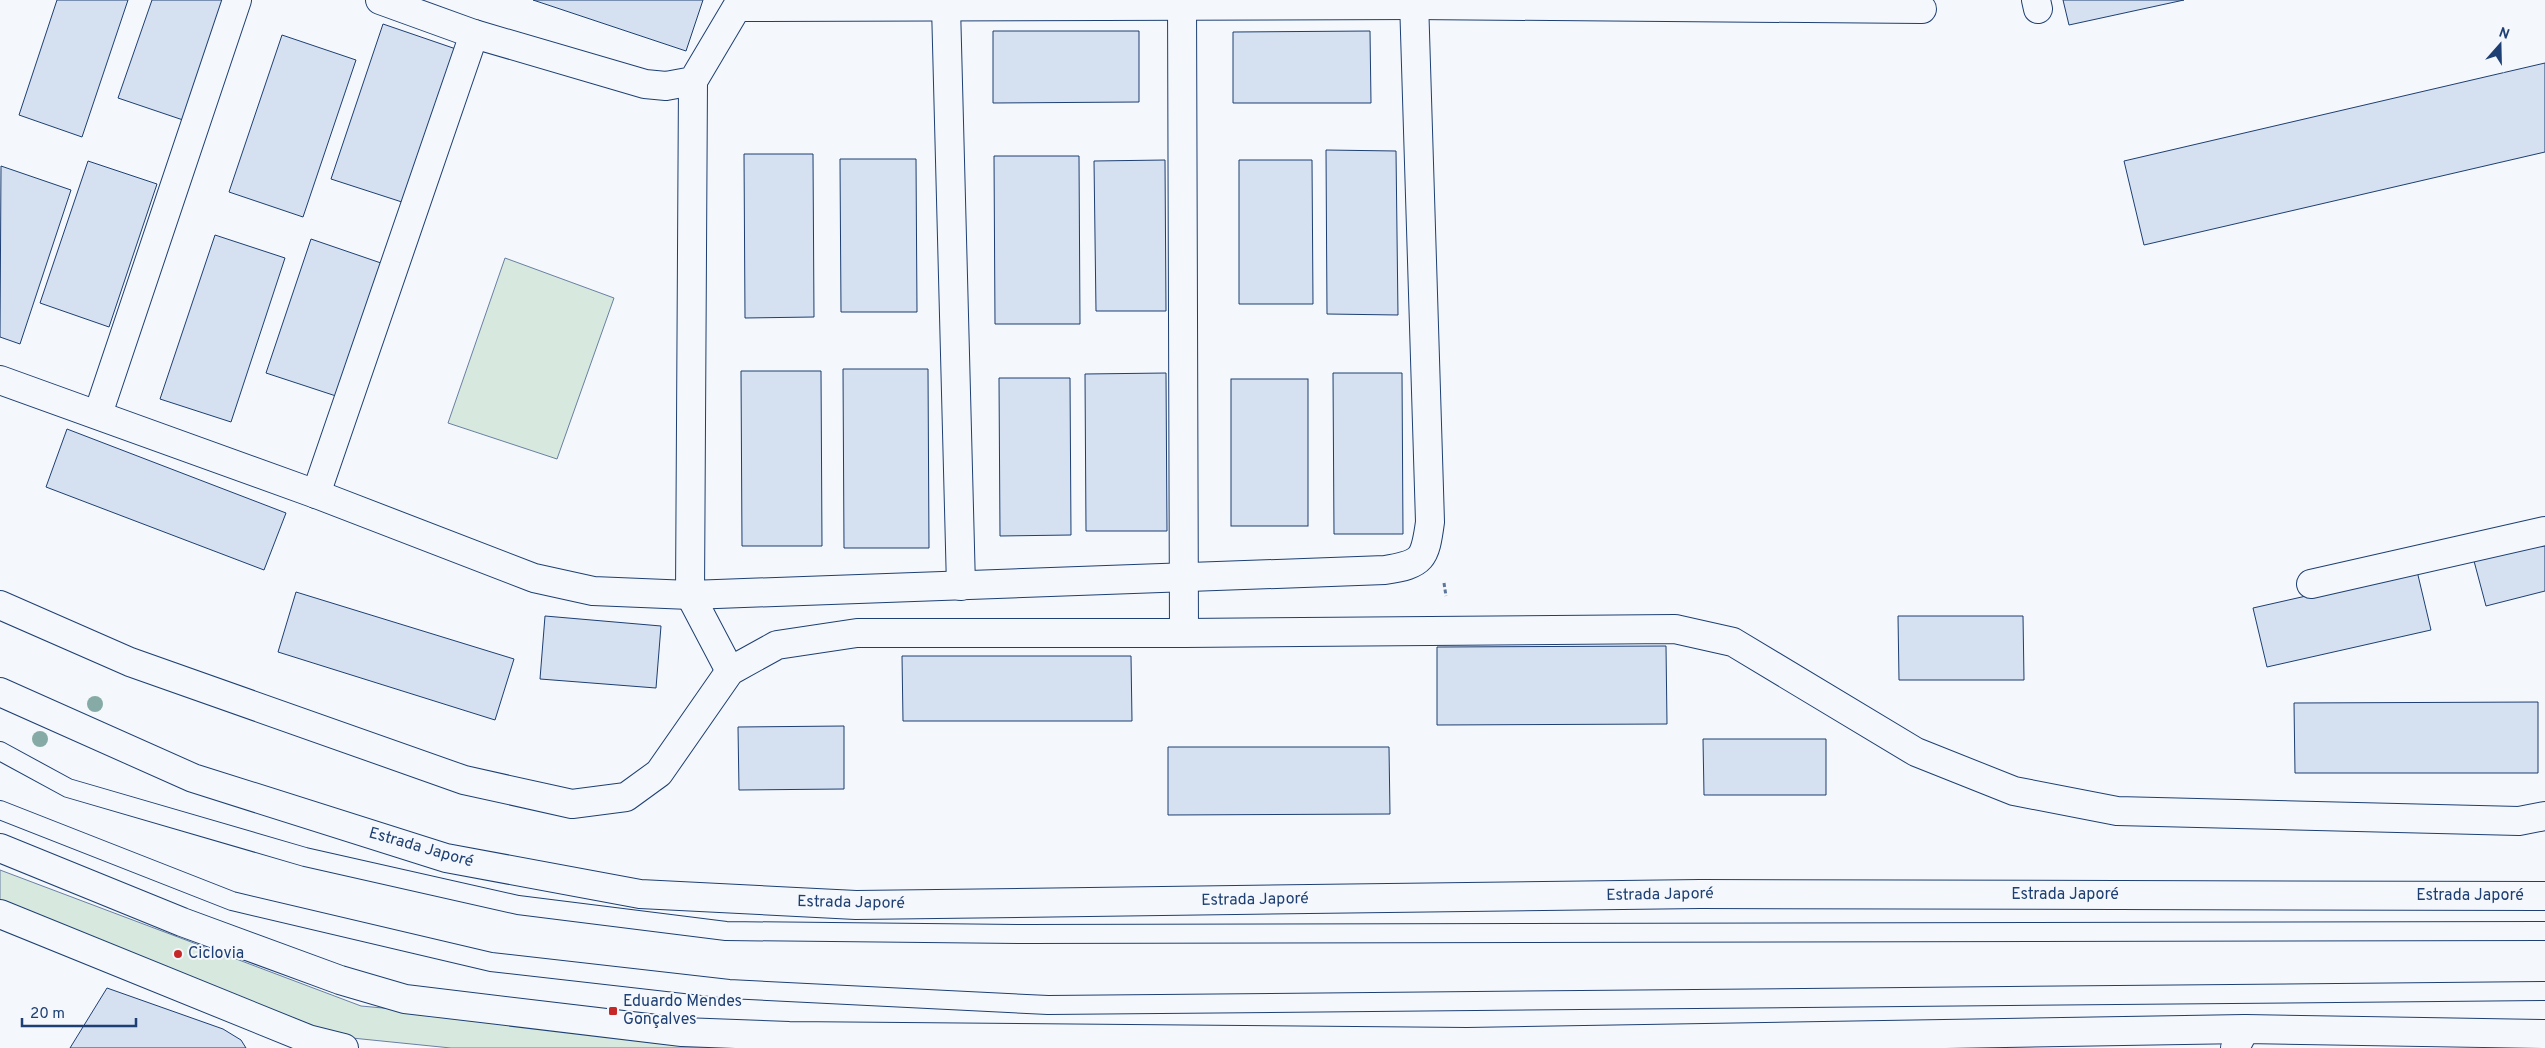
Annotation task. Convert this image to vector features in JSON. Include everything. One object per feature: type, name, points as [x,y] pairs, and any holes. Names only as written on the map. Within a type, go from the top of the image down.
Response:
[{"type":"street","points":[[98,414],[237,0]]},
{"type":"street","points":[[380,0],[474,34],[645,84],[666,86],[693,81]]},
{"type":"street","points":[[0,380],[316,494],[534,578],[593,591],[690,595],[1385,570],[1410,566],[1419,559],[1426,547],[1430,522],[1414,2]]},
{"type":"street","points":[[730,671],[690,595],[693,81],[740,3],[946,6],[1414,2],[1922,9]]},
{"type":"street","points":[[1182,3],[1184,633]]},
{"type":"street","points":[[946,6],[961,586]]},
{"type":"street","points":[[316,494],[474,34]]},
{"type":"street","points":[[2312,584],[2545,531]]},
{"type":"street","points":[[0,605],[130,662],[464,780],[572,804],[626,796],[659,773],[730,671],[777,645],[857,633],[1184,633],[1675,629],[1734,642],[1916,752],[2014,791],[2117,811],[2519,821],[2545,816]]},
{"type":"street","name":"Estrada Japoré","points":[[0,692],[193,778],[446,858],[640,894],[856,905],[1700,894],[2545,896]]},
{"type":"street","points":[[0,848],[182,922],[340,980],[405,999],[682,1032],[789,1036],[1258,1044],[2240,1038],[2545,1034]]},
{"type":"street","points":[[0,914],[306,1044],[344,1048]]},
{"type":"lane","points":[[0,751],[68,788],[305,857],[518,905],[726,931],[1076,934],[2545,931]]},
{"type":"lane","points":[[0,810],[232,901],[490,962],[729,989],[1048,1005],[2545,990]]},
{"type":"path","points":[[1426,547],[1438,563],[1444,580],[1450,630]]},
{"type":"shaded area","points":[[505,258],[614,298],[557,459],[448,423]]},
{"type":"shaded area","name":"Ciclovia","points":[[0,870],[361,1006],[817,1048],[451,1048],[342,1037],[0,903]]},
{"type":"building","points":[[57,0],[128,0],[82,137],[19,115]]},
{"type":"building","points":[[152,0],[223,0],[183,120],[118,98]]},
{"type":"building","points":[[533,0],[703,0],[686,51]]},
{"type":"building","points":[[2063,0],[2184,0],[2069,25]]},
{"type":"building","points":[[383,24],[456,49],[405,203],[331,179]]},
{"type":"building","points":[[993,31],[1139,31],[1139,102],[993,103]]},
{"type":"building","points":[[1370,31],[1371,103],[1233,103],[1233,32]]},
{"type":"building","points":[[282,35],[356,60],[303,217],[229,192]]},
{"type":"building","points":[[2545,63],[2545,152],[2144,245],[2124,161]]},
{"type":"building","points":[[1326,150],[1396,151],[1398,315],[1327,314]]},
{"type":"building","points":[[744,154],[813,154],[814,317],[745,318]]},
{"type":"building","points":[[994,156],[1079,156],[1080,324],[995,324]]},
{"type":"building","points":[[840,159],[916,159],[917,312],[841,312]]},
{"type":"building","points":[[1165,160],[1166,311],[1096,311],[1094,161]]},
{"type":"building","points":[[1239,160],[1312,160],[1313,304],[1239,304]]},
{"type":"building","points":[[88,161],[157,184],[109,327],[40,303]]},
{"type":"building","points":[[1,166],[71,190],[20,344],[0,337]]},
{"type":"building","points":[[215,235],[285,258],[231,422],[160,399]]},
{"type":"building","points":[[311,239],[381,263],[336,396],[266,373]]},
{"type":"building","points":[[843,369],[928,369],[929,548],[844,548]]},
{"type":"building","points":[[741,371],[821,371],[822,546],[742,546]]},
{"type":"building","points":[[1166,373],[1167,531],[1086,531],[1085,374]]},
{"type":"building","points":[[1333,373],[1402,373],[1403,534],[1334,534]]},
{"type":"building","points":[[999,378],[1070,378],[1071,535],[1000,536]]},
{"type":"building","points":[[1231,379],[1308,379],[1308,526],[1231,526]]},
{"type":"building","points":[[67,429],[286,513],[264,570],[46,487]]},
{"type":"building","points":[[2545,542],[2545,591],[2486,606],[2474,561]]},
{"type":"building","points":[[2417,571],[2431,630],[2267,667],[2253,608]]},
{"type":"building","points":[[296,592],[514,659],[495,720],[278,652]]},
{"type":"building","points":[[545,616],[661,626],[656,688],[540,679]]},
{"type":"building","points":[[1898,616],[2023,616],[2024,680],[1899,680]]},
{"type":"building","points":[[1666,646],[1667,724],[1437,725],[1437,647]]},
{"type":"building","points":[[902,656],[1131,656],[1132,721],[903,721]]},
{"type":"building","points":[[2538,702],[2538,773],[2295,773],[2294,703]]},
{"type":"building","points":[[844,726],[844,789],[739,790],[738,727]]},
{"type":"building","points":[[1703,739],[1826,739],[1826,795],[1704,795]]},
{"type":"building","points":[[1168,747],[1389,747],[1390,814],[1168,815]]},
{"type":"building","points":[[107,988],[223,1029],[241,1040],[246,1048],[70,1048]]},
{"type":"place","name":"Ciclovia","points":[[178,954]]},
{"type":"place","name":"Eduardo Mendes Gonçalves","points":[[613,1011]]}]
